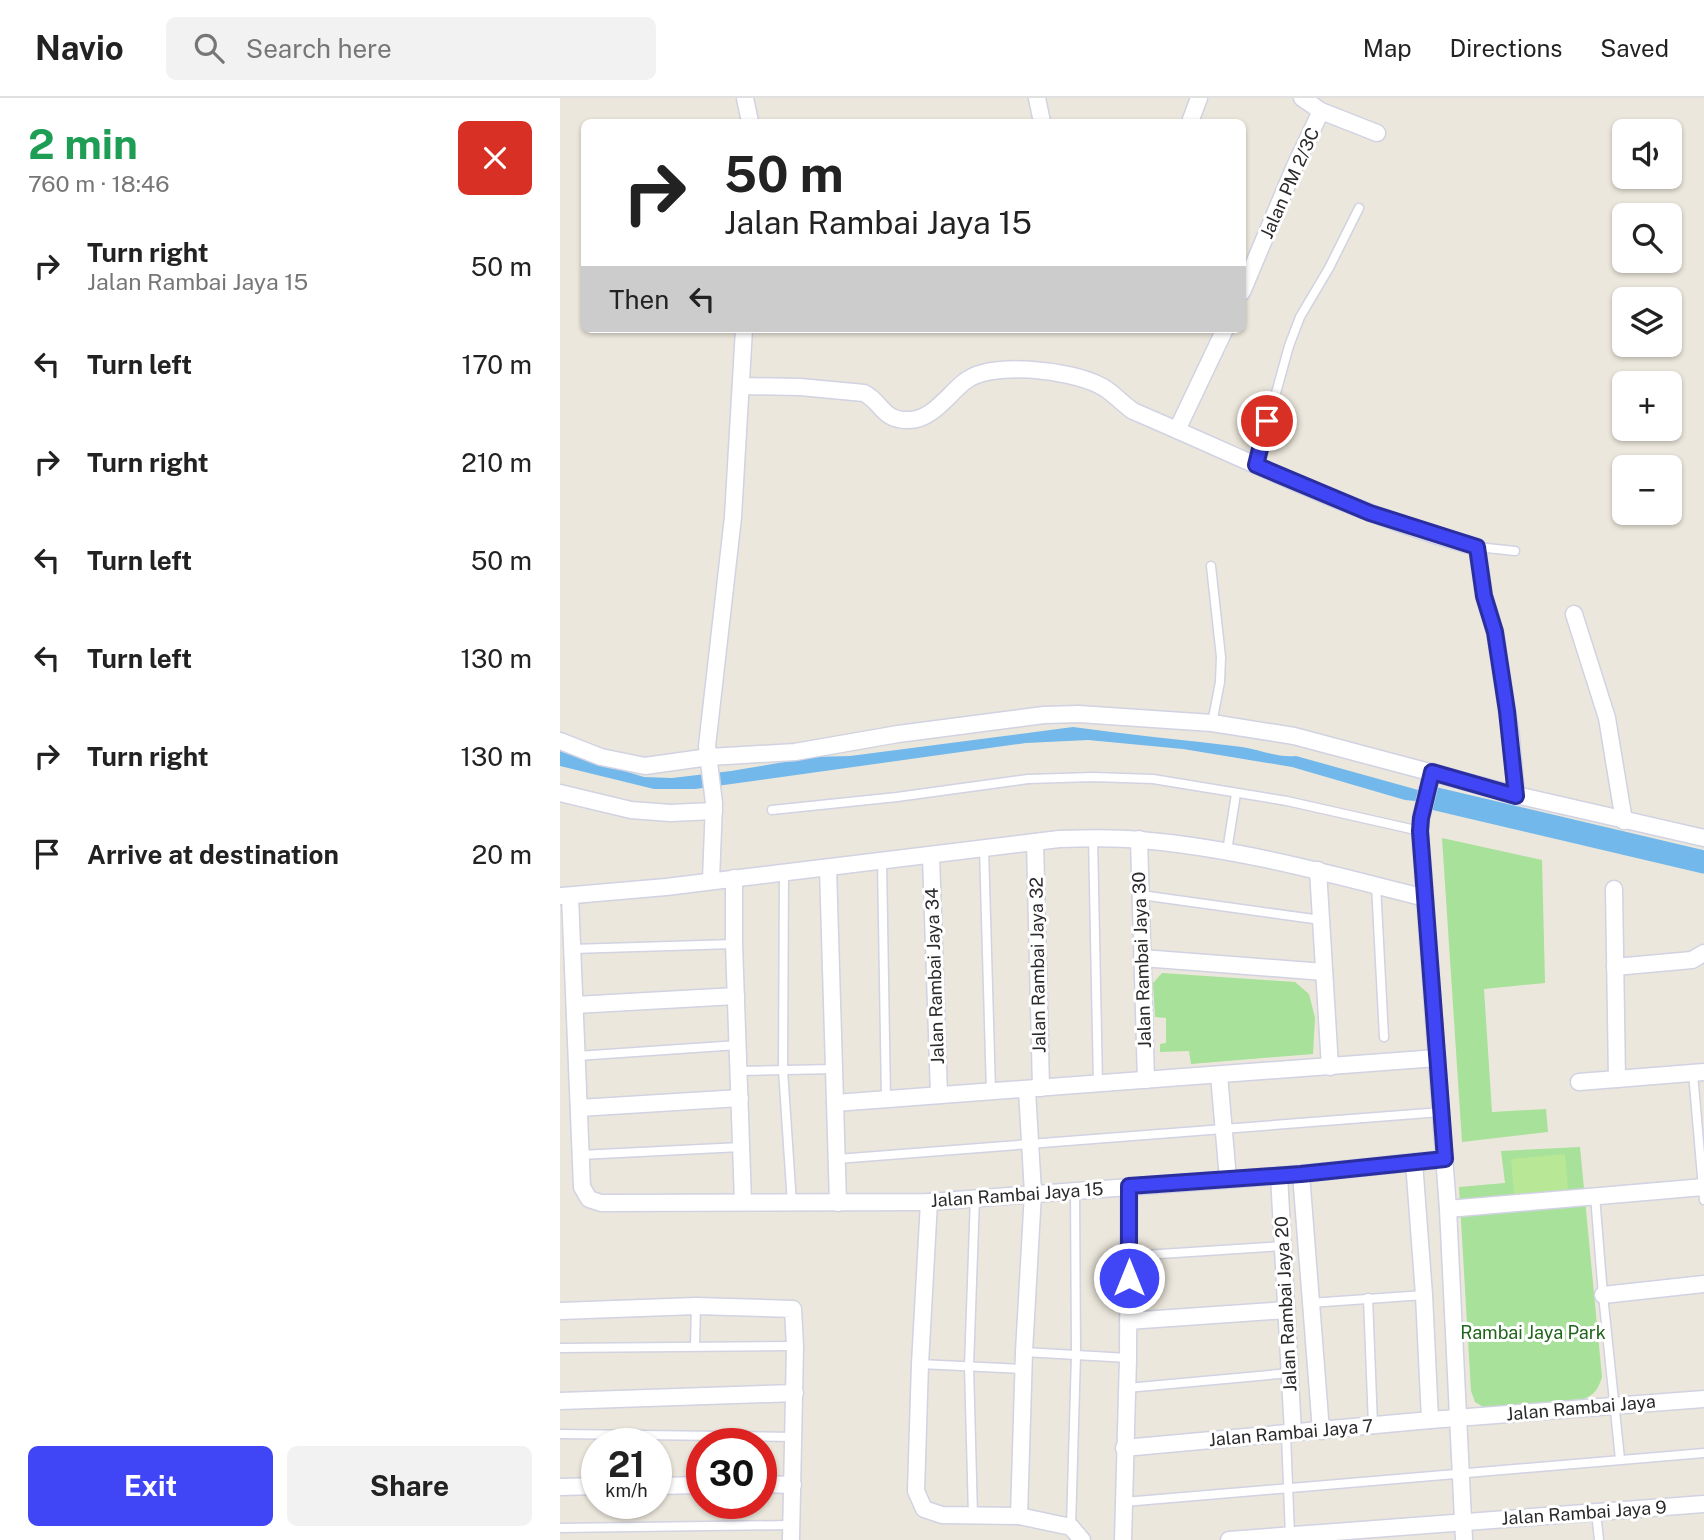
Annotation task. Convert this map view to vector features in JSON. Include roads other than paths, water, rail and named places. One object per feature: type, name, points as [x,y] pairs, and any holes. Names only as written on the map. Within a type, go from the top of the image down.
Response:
[{"type":"street","points":[[745,98],[749,119]]},
{"type":"street","points":[[1037,98],[1041,119]]},
{"type":"street","points":[[1192,119],[1199,98]]},
{"type":"street","points":[[1302,98],[1321,111],[1377,133]]},
{"type":"street","name":"Jalan PM 2/3C","points":[[1246,282],[1321,111]]},
{"type":"street","points":[[711,880],[714,807],[707,746],[733,517],[744,333]]},
{"type":"street","points":[[1177,430],[1223,333]]},
{"type":"street","points":[[741,386],[800,387],[864,393],[871,397],[883,412],[907,421],[930,412],[977,374],[1006,370],[1063,374],[1102,386],[1133,411],[1256,465],[1385,518],[1477,547],[1484,596],[1495,632],[1516,796]]},
{"type":"street","points":[[1574,614],[1607,718],[1624,821]]},
{"type":"street","points":[[560,741],[601,757],[645,766],[710,763],[1044,715],[1079,714],[1212,723],[1294,736],[1430,777],[1704,838]]},
{"type":"street","points":[[1430,777],[1420,825],[1445,1159],[1464,1540]]},
{"type":"street","points":[[560,793],[631,810],[670,813],[714,807]]},
{"type":"street","points":[[580,1155],[572,949],[565,896],[666,887],[1035,842],[1093,838],[1139,839],[1227,851],[1318,870],[1425,898]]},
{"type":"street","name":"Jalan Rambai Jaya 30","points":[[1139,839],[1146,1080]]},
{"type":"street","name":"Jalan Rambai Jaya 32","points":[[1019,1516],[1024,1352],[1033,1193],[1031,1143],[1034,1089],[1035,842]]},
{"type":"street","name":"Jalan Rambai Jaya 34","points":[[931,856],[939,1095]]},
{"type":"street","points":[[828,868],[838,1203]]},
{"type":"street","points":[[1318,870],[1329,1067]]},
{"type":"street","points":[[734,878],[743,1202]]},
{"type":"street","points":[[1614,889],[1617,1079]]},
{"type":"street","points":[[1615,967],[1692,960],[1704,953]]},
{"type":"street","points":[[1142,958],[1324,972]]},
{"type":"street","points":[[575,1005],[736,996]]},
{"type":"street","points":[[835,1103],[1437,1058]]},
{"type":"street","points":[[1579,1082],[1699,1072]]},
{"type":"street","points":[[1219,1075],[1228,1179]]},
{"type":"street","points":[[579,1108],[740,1098]]},
{"type":"street","name":"Jalan Rambai Jaya 15","points":[[580,1155],[582,1187],[589,1199],[601,1203],[633,1204],[929,1202],[1301,1174],[1445,1159]]},
{"type":"street","points":[[1414,1162],[1430,1420]]},
{"type":"street","name":"Jalan Rambai Jaya 20","points":[[1301,1174],[1321,1431]]},
{"type":"street","name":"Jalan Rambai Jaya 20","points":[[1279,1175],[1290,1373],[1289,1433]]},
{"type":"street","points":[[1123,1540],[1129,1186]]},
{"type":"street","points":[[1448,1209],[1595,1196],[1704,1192]]},
{"type":"street","points":[[929,1202],[916,1491],[924,1509],[942,1515],[1019,1516],[1070,1527],[1082,1540]]},
{"type":"street","points":[[1603,1295],[1704,1284]]},
{"type":"street","points":[[560,1311],[696,1307],[793,1309],[796,1346],[791,1533]]},
{"type":"street","points":[[1128,1321],[1287,1310]]},
{"type":"street","points":[[560,1401],[795,1393]]},
{"type":"street","name":"Jalan Rambai Jaya","points":[[1458,1418],[1704,1399]]},
{"type":"street","name":"Jalan Rambai Jaya 7","points":[[1124,1448],[1458,1418]]},
{"type":"street","points":[[777,1484],[793,1485]]},
{"type":"street","points":[[560,1487],[581,1486]]},
{"type":"street","name":"Jalan Rambai Jaya 9","points":[[1240,1540],[1290,1536],[1359,1536],[1463,1523],[1704,1504]]},
{"type":"lane","points":[[1256,465],[1289,346],[1300,317],[1329,268],[1359,208]]},
{"type":"lane","points":[[1477,547],[1515,551]]},
{"type":"lane","points":[[1211,566],[1221,657],[1220,682],[1212,723]]},
{"type":"lane","points":[[772,810],[897,797],[1028,779],[1093,777],[1153,779],[1420,825]]},
{"type":"lane","points":[[1227,851],[1236,794]]},
{"type":"lane","points":[[1093,838],[1098,1084]]},
{"type":"lane","points":[[984,848],[991,1092]]},
{"type":"lane","points":[[882,861],[886,1099]]},
{"type":"lane","points":[[784,872],[783,1070],[792,1204]]},
{"type":"lane","points":[[1376,885],[1384,1037]]},
{"type":"lane","points":[[1141,895],[1321,920]]},
{"type":"lane","points":[[572,949],[734,944]]},
{"type":"lane","points":[[577,1056],[738,1045]]},
{"type":"lane","points":[[739,1070],[834,1069]]},
{"type":"lane","points":[[1699,1072],[1704,1192]]},
{"type":"lane","points":[[836,1159],[1441,1112]]},
{"type":"lane","points":[[580,1155],[741,1147]]},
{"type":"lane","points":[[1070,1527],[1076,1355],[1075,1190]]},
{"type":"lane","points":[[1595,1196],[1620,1459]]},
{"type":"lane","points":[[973,1516],[969,1366],[975,1197]]},
{"type":"lane","points":[[1129,1256],[1283,1246]]},
{"type":"lane","points":[[1310,1303],[1424,1295]]},
{"type":"lane","points":[[1368,1298],[1374,1426]]},
{"type":"lane","points":[[695,1345],[696,1307]]},
{"type":"lane","points":[[560,1348],[796,1346]]},
{"type":"lane","points":[[1024,1352],[1128,1358]]},
{"type":"lane","points":[[920,1364],[1024,1369]]},
{"type":"lane","points":[[1127,1388],[1290,1373]]},
{"type":"lane","points":[[1289,1433],[1290,1536]]},
{"type":"lane","points":[[560,1434],[794,1437]]},
{"type":"lane","points":[[1124,1502],[1704,1452]]},
{"type":"lane","points":[[1596,1512],[1599,1540]]},
{"type":"lane","points":[[560,1528],[791,1533]]},
{"type":"water","points":[[1073,727],[1296,756],[1447,798],[1445,804],[1405,800],[1292,767],[1183,749],[1088,740],[1026,743],[695,789],[654,789],[560,766],[560,751],[644,777],[672,778],[814,757],[850,756]]},
{"type":"waterway","points":[[1432,798],[1704,862]]},
{"type":"park label","name":"Rambai Jaya Park","points":[[1533,1333]]}]
